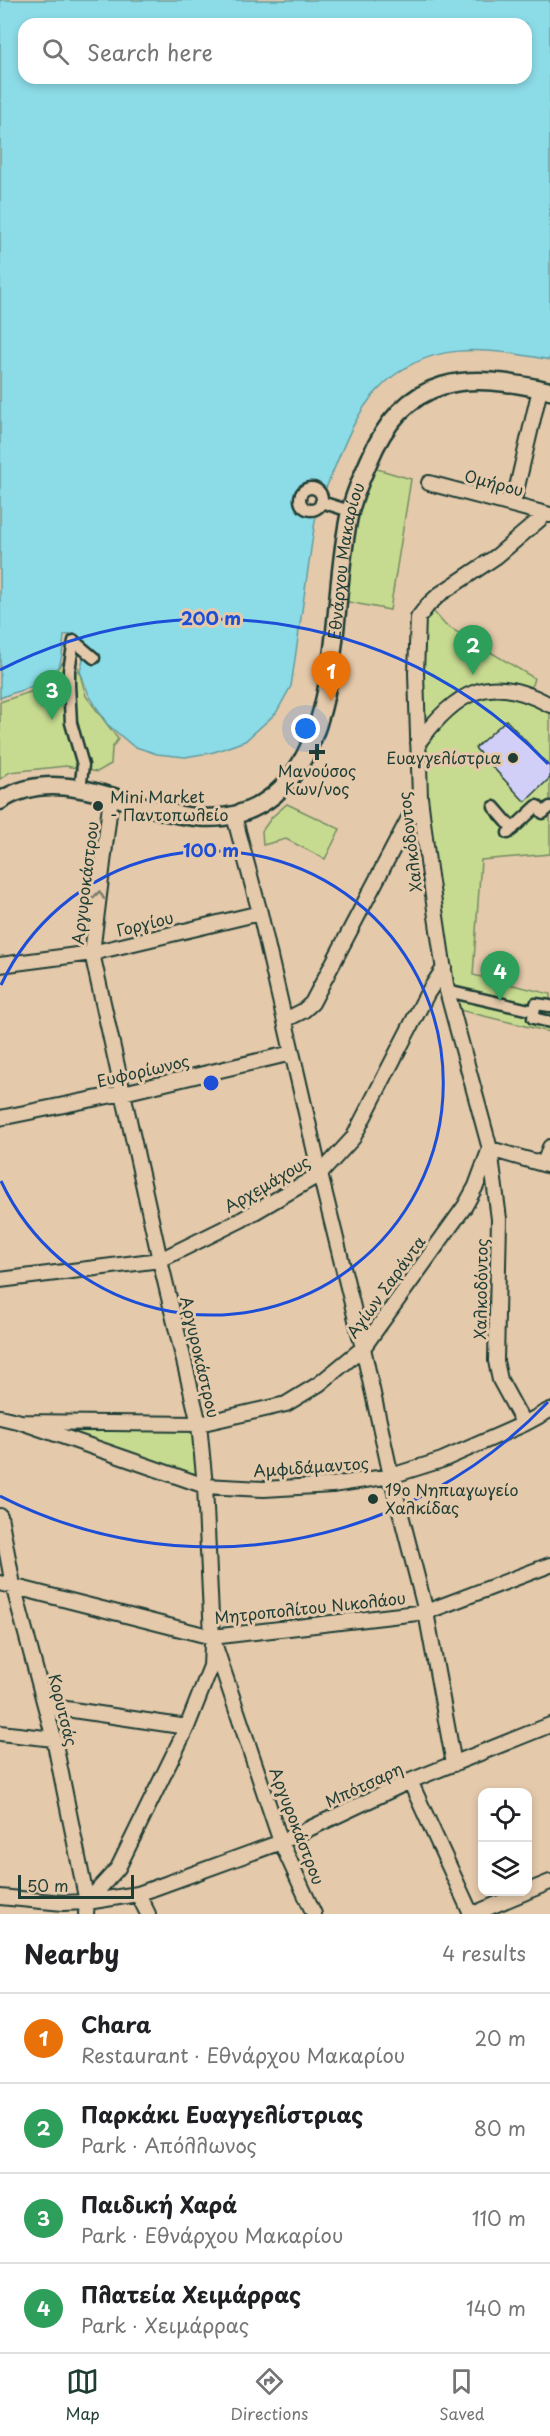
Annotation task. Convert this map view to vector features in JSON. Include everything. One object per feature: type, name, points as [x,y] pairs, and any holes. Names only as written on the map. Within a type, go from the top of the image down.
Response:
[{"type":"street","name":"Εθνάρχου Μακαρίου","points":[[0,801],[16,792],[40,786],[80,790],[194,817],[234,816],[263,803],[285,785],[303,761],[316,734],[326,689],[350,511],[379,436],[391,419],[411,400],[444,386],[472,381],[496,381],[545,390]]},
{"type":"street","points":[[513,504],[545,390]]},
{"type":"street","name":"Ομήρου","points":[[429,483],[548,514]]},
{"type":"street","points":[[321,502],[350,511]]},
{"type":"street","name":"Χαλκόδοντος","points":[[489,1149],[447,991],[420,797],[416,673],[418,618],[440,594],[497,555],[548,514]]},
{"type":"street","points":[[80,790],[83,765],[71,723],[69,685],[69,669],[74,641],[94,658]]},
{"type":"street","points":[[418,743],[435,720],[466,697],[484,689],[494,687],[513,690],[550,705]]},
{"type":"street","name":"Αργυροκάστρου","points":[[111,797],[93,953],[160,1260],[199,1424],[205,1486],[212,1637],[281,1842],[314,1914]]},
{"type":"street","points":[[285,1020],[303,1011],[312,1003],[420,797]]},
{"type":"street","points":[[494,807],[510,831],[537,806],[543,813],[550,807]]},
{"type":"street","points":[[234,816],[260,913],[391,1476],[426,1612],[454,1764]]},
{"type":"street","name":"Γοργίου","points":[[0,965],[93,953],[260,913]]},
{"type":"street","name":"Αρχεμάχους","points":[[0,1280],[160,1260],[242,1220],[320,1174],[352,1138],[427,994],[444,968]]},
{"type":"street","points":[[447,991],[534,1011]]},
{"type":"street","points":[[550,1006],[536,1004],[533,1018],[550,1022]]},
{"type":"street","name":"Ευφορίωνος","points":[[0,1118],[123,1093],[292,1053]]},
{"type":"street","points":[[489,1149],[547,1165],[550,1147]]},
{"type":"street","name":"Αγίων Σαράντα","points":[[21,1422],[199,1424],[286,1404],[319,1384],[363,1348],[465,1206],[476,1186],[489,1149]]},
{"type":"street","name":"Χαλκοδόντος","points":[[489,1149],[499,1219],[496,1361],[500,1380],[525,1424]]},
{"type":"street","name":"Αμφιδάμαντος","points":[[0,1417],[21,1422],[205,1486],[264,1489],[332,1485],[391,1476],[442,1460],[525,1424],[550,1410]]},
{"type":"street","name":"Κορυτσάς","points":[[0,1515],[7,1584],[46,1706],[87,1908]]},
{"type":"street","name":"Μητροπολίτου Νικολάου","points":[[7,1584],[212,1637],[426,1612],[550,1565]]},
{"type":"street","points":[[87,1908],[118,1868],[187,1727],[211,1666],[212,1637]]},
{"type":"street","points":[[46,1706],[187,1727]]},
{"type":"street","name":"Μπότσαρη","points":[[0,1897],[63,1902],[87,1908],[138,1894],[281,1842],[410,1781],[550,1725]]},
{"type":"street","points":[[0,1733],[54,1739]]},
{"type":"street","points":[[410,1781],[472,1914],[515,1896]]},
{"type":"street","points":[[532,1889],[550,1882]]},
{"type":"street","points":[[138,1894],[148,1914]]},
{"type":"green space","points":[[367,466],[411,479],[390,610],[338,600]]},
{"type":"green space","points":[[428,605],[445,625],[534,678],[529,695],[550,705],[550,854],[481,860],[473,975],[550,994],[550,1032],[451,1008],[428,862],[418,618]]},
{"type":"green space","points":[[63,662],[78,667],[86,696],[118,739],[112,748],[111,764],[97,772],[66,766],[10,772],[0,779],[0,702],[33,691],[46,681]]},
{"type":"green space","points":[[287,804],[340,829],[325,859],[286,839],[263,845],[262,831],[272,817]]},
{"type":"green space","points":[[21,1422],[199,1424],[205,1486]]},
{"type":"water","points":[[0,0],[550,0],[550,360],[503,352],[458,351],[437,355],[416,362],[396,374],[368,401],[347,438],[325,490],[309,485],[297,494],[300,508],[316,514],[291,686],[276,713],[245,741],[214,752],[185,757],[157,754],[133,746],[107,724],[89,695],[80,671],[84,655],[97,658],[77,634],[64,635],[60,663],[49,677],[33,686],[0,698]]},
{"type":"building","name":"Ευαγγελίστρια","points":[[506,720],[550,767],[550,778],[525,802],[475,748]]},
{"type":"place","name":"Παρκάκι Ευαγγελίστριας","points":[[473,675]]},
{"type":"place","name":"Chara","points":[[331,701]]},
{"type":"place","name":"Παιδική Χαρά","points":[[52,720]]},
{"type":"place","name":"Μανούσος Κων/νος","points":[[317,752]]},
{"type":"place","name":"Ευαγγελίστρια","points":[[513,758]]},
{"type":"place","name":"Mini Market - Παντοπωλείο","points":[[98,806]]},
{"type":"place","name":"Πλατεία Χειμάρρας","points":[[500,1001]]},
{"type":"place","name":"19ο Νηπιαγωγείο Χαλκίδας","points":[[373,1499]]}]
